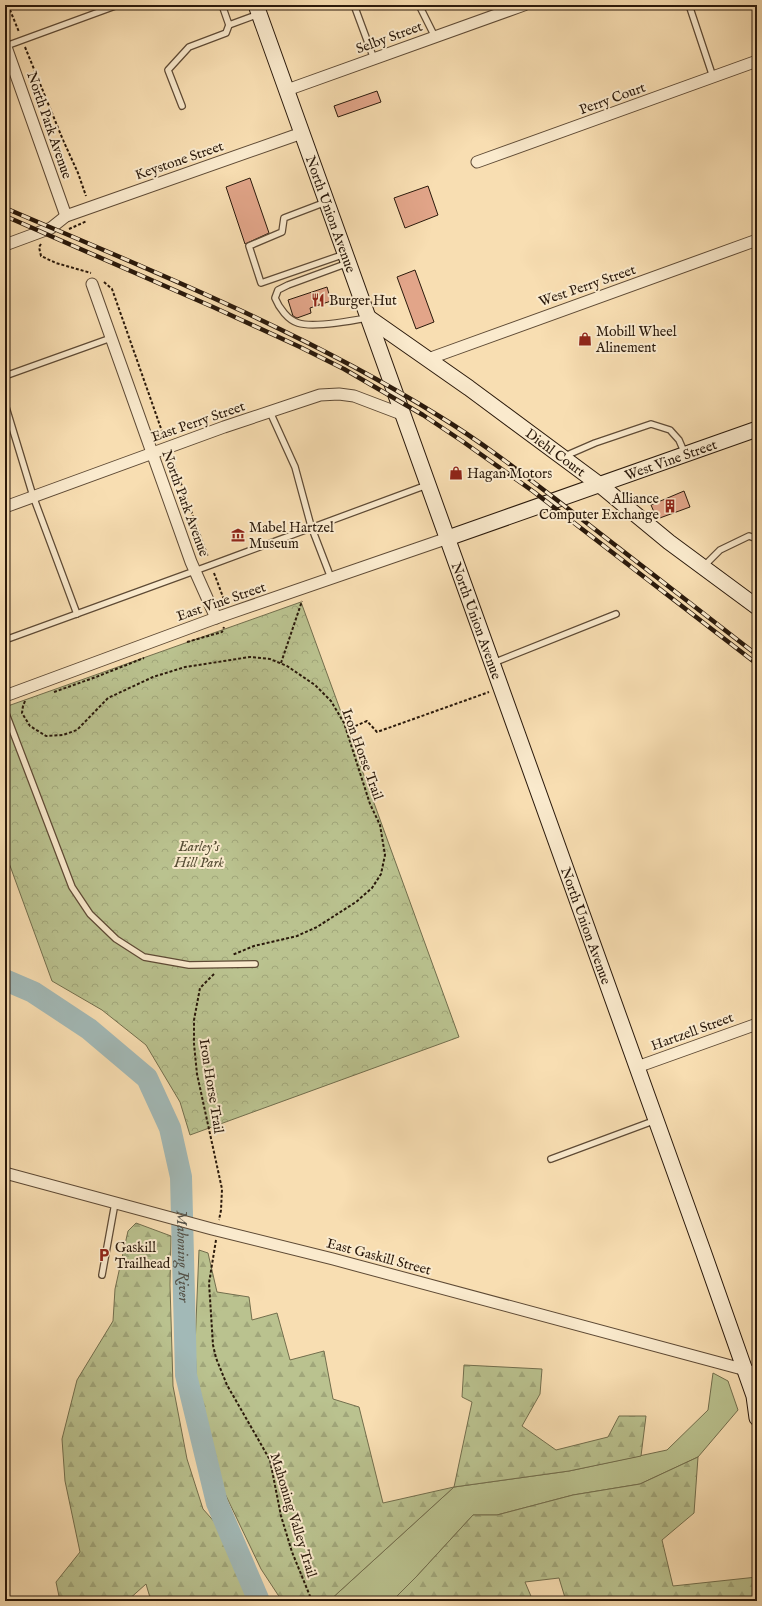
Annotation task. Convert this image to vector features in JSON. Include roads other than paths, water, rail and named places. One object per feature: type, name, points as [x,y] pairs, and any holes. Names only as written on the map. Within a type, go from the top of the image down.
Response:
[{"type":"main road","name":"North Union Avenue","points":[[258,10],[698,1237],[751,1372],[756,1397],[757,1418]]},
{"type":"main road","name":"Diehl Court","points":[[368,318],[469,388],[563,457],[600,485],[669,542],[757,607]]},
{"type":"main road","name":"West Vine Street","points":[[448,538],[757,429]]},
{"type":"street","name":"Selby Street","points":[[287,90],[524,5]]},
{"type":"street","name":"North Park Avenue","points":[[5,45],[66,216]]},
{"type":"street","name":"Perry Court","points":[[477,162],[757,61]]},
{"type":"street","name":"Keystone Street","points":[[6,245],[51,228],[66,216],[302,133]]},
{"type":"street","name":"West Perry Street","points":[[428,359],[757,240]]},
{"type":"street","name":"North Park Avenue","points":[[92,284],[195,571],[216,618]]},
{"type":"street","name":"East Perry Street","points":[[5,507],[152,453],[320,395],[339,394],[354,396],[404,415]]},
{"type":"street","name":"East Vine Street","points":[[5,696],[216,618],[448,538]]},
{"type":"street","name":"Hartzell Street","points":[[638,1067],[757,1024]]},
{"type":"street","name":"East Gaskill Street","points":[[5,1173],[215,1230],[333,1259],[751,1372]]},
{"type":"lane","points":[[5,45],[22,40],[103,8],[118,5]]},
{"type":"lane","points":[[182,106],[168,70],[189,47],[226,33],[229,25],[222,5]]},
{"type":"lane","points":[[354,5],[374,59]]},
{"type":"lane","points":[[420,5],[435,37]]},
{"type":"lane","points":[[689,5],[714,77]]},
{"type":"lane","points":[[229,25],[258,10]]},
{"type":"lane","points":[[326,202],[284,218],[282,232],[249,246],[261,284],[347,259]]},
{"type":"lane","points":[[347,259],[288,285],[276,293],[275,298],[278,305],[289,318],[297,323],[312,324],[368,318]]},
{"type":"lane","points":[[5,376],[111,338]]},
{"type":"lane","points":[[5,404],[33,496],[77,614]]},
{"type":"lane","points":[[270,412],[295,467],[312,528],[331,578]]},
{"type":"lane","points":[[563,457],[595,443],[651,424],[670,430],[679,440],[685,455]]},
{"type":"lane","points":[[5,640],[428,485]]},
{"type":"lane","points":[[703,567],[720,550],[749,536],[757,539]]},
{"type":"lane","points":[[492,663],[616,614]]},
{"type":"lane","points":[[5,711],[72,887],[90,914],[116,939],[144,957],[189,965],[255,964]]},
{"type":"lane","points":[[551,1159],[656,1120]]},
{"type":"lane","points":[[102,1275],[115,1203]]},
{"type":"waterway","name":"Mahoning River","points":[[5,980],[33,992],[89,1029],[147,1078],[170,1128],[181,1177],[186,1375],[217,1503],[259,1601]]},
{"type":"railway","points":[[5,208],[171,279],[281,329],[387,385],[439,416],[510,465],[757,655]]},
{"type":"railway","points":[[5,216],[213,307],[300,347],[344,369],[423,415],[534,492],[757,664]]},
{"type":"place","name":"Burger Hut","points":[[318,300]]},
{"type":"place","name":"Mobill Wheel Alinement","points":[[585,339]]},
{"type":"place","name":"Hagan Motors","points":[[456,473]]},
{"type":"place","name":"Alliance Computer Exchange","points":[[670,506]]},
{"type":"place","name":"Mabel Hartzel Museum","points":[[238,535]]},
{"type":"place","name":"Gaskill Trailhead","points":[[104,1255]]},
{"type":"park label","name":"Earley's Hill Park","points":[[199,854]]}]
